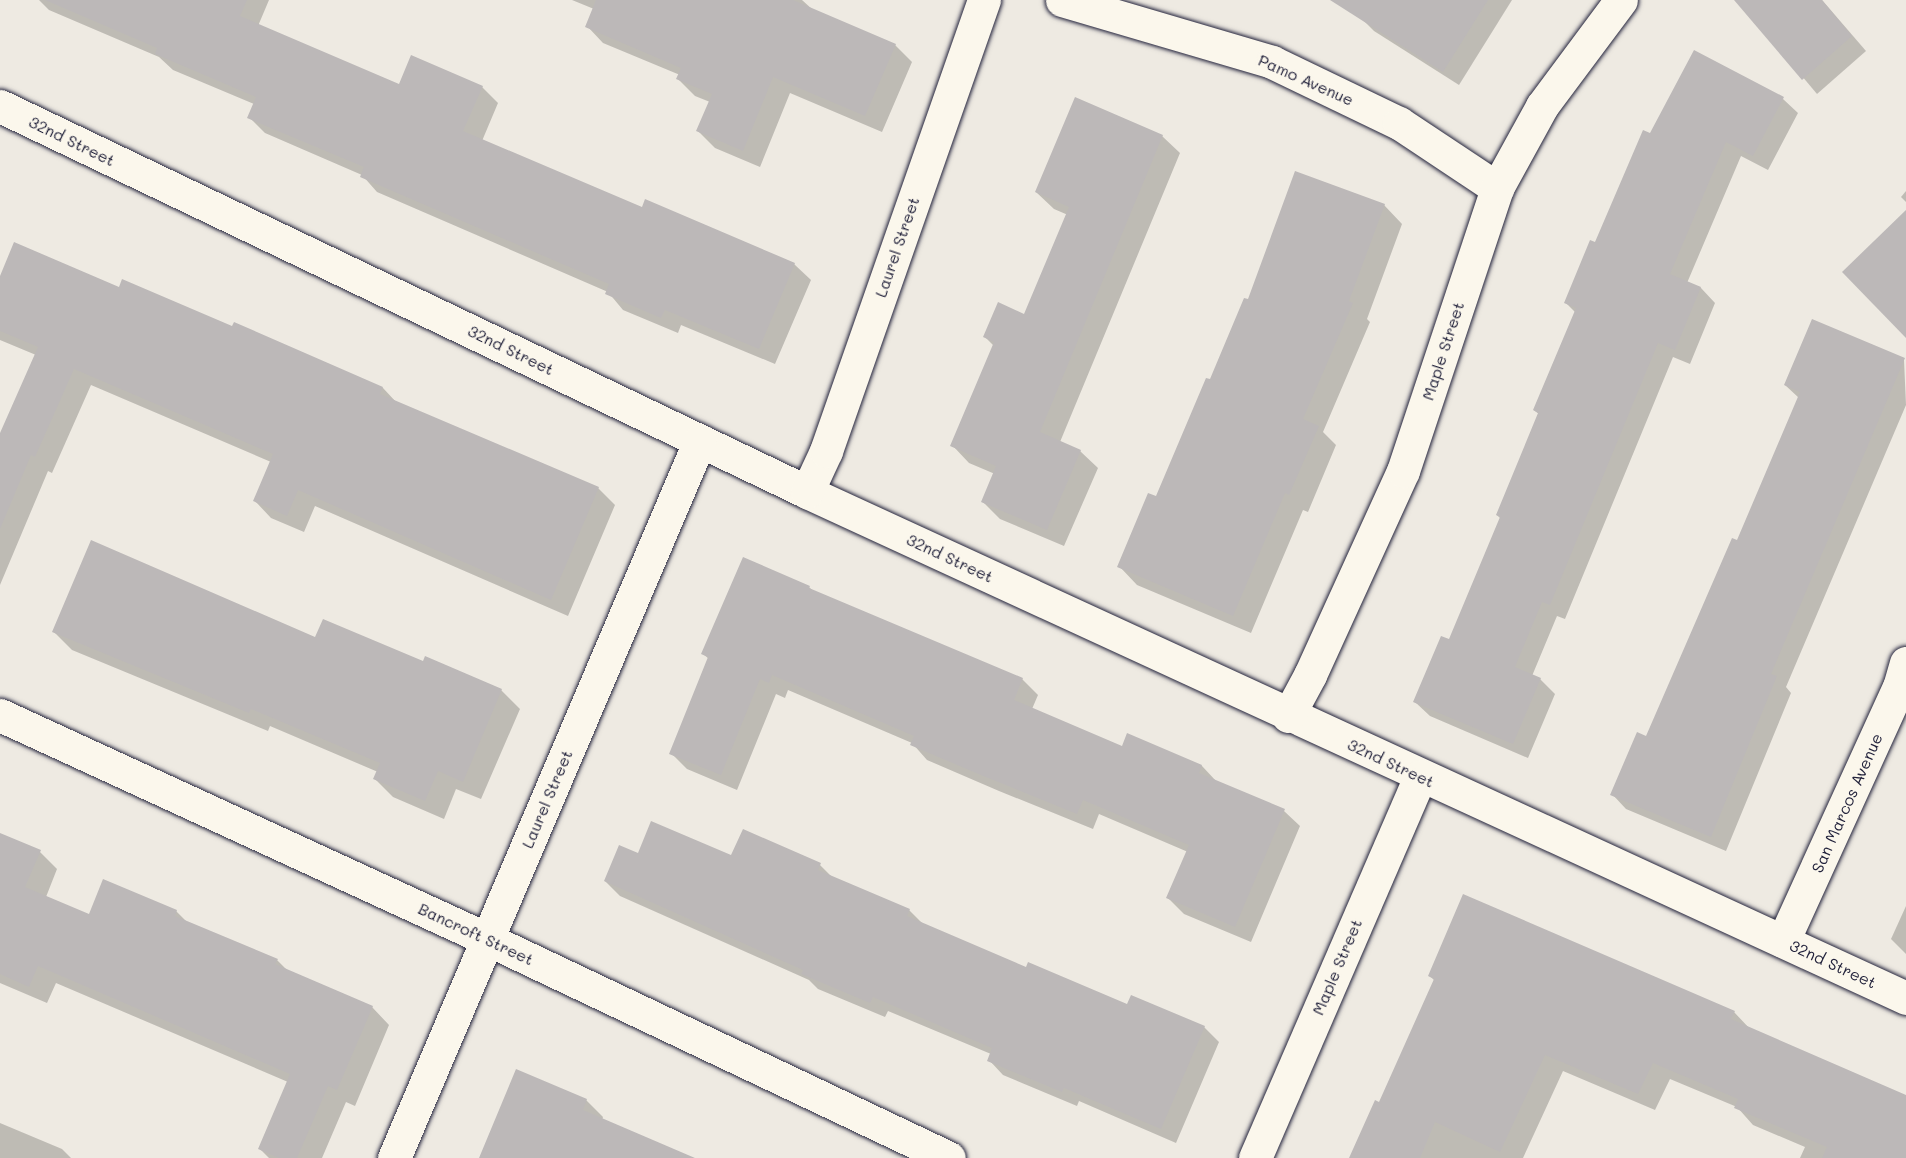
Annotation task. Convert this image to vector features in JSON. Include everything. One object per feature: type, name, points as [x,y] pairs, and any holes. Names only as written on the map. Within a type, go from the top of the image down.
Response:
[{"type":"street","name":"Laurel Street","points":[[807,492],[830,439],[984,0]]},
{"type":"street","name":"Pamo Avenue","points":[[1062,0],[1272,62],[1399,123],[1497,188]]},
{"type":"street","name":"Maple Street","points":[[1288,716],[1310,675],[1403,471],[1497,188],[1542,106],[1621,0]]},
{"type":"street","name":"32nd Street","points":[[0,106],[807,492],[1288,716],[1906,998]]},
{"type":"street","name":"Laurel Street","points":[[394,1158],[700,440]]},
{"type":"street","name":"San Marcos Avenue","points":[[1783,941],[1899,687],[1906,663]]},
{"type":"street","name":"Bancroft Street","points":[[0,716],[487,939],[949,1158]]},
{"type":"street","name":"Maple Street","points":[[1255,1158],[1420,776]]},
{"type":"building","points":[[45,0],[247,0],[240,16],[399,84],[411,55],[483,86],[463,131],[642,207],[645,199],[795,263],[759,349],[665,310],[661,318],[605,294],[609,284],[360,177],[364,167],[247,118],[256,97],[155,54],[157,48]]},
{"type":"building","points":[[596,0],[793,0],[896,44],[865,116],[773,77],[743,151],[696,131],[712,94],[676,79],[681,68],[585,27]]},
{"type":"building","points":[[1330,0],[1488,0],[1443,72]]},
{"type":"building","points":[[1734,0],[1822,0],[1852,36],[1802,80]]},
{"type":"building","points":[[1694,50],[1784,97],[1753,156],[1726,142],[1670,274],[1701,287],[1675,350],[1658,343],[1550,605],[1542,602],[1515,667],[1541,678],[1513,744],[1413,702],[1441,636],[1449,639],[1500,517],[1496,515],[1538,413],[1533,410],[1576,308],[1564,303],[1590,240],[1595,242],[1643,130],[1650,133]]},
{"type":"building","points":[[1075,97],[1163,135],[1040,432],[1081,450],[1047,530],[981,502],[996,466],[950,446],[994,342],[983,337],[998,302],[1024,314],[1069,207],[1035,192]]},
{"type":"building","points":[[1295,171],[1385,204],[1349,301],[1353,303],[1303,419],[1319,426],[1289,495],[1285,493],[1233,616],[1117,567],[1148,493],[1156,496],[1206,378],[1210,379],[1244,298],[1248,299]]},
{"type":"building","points":[[1906,210],[1906,338],[1842,272]]},
{"type":"building","points":[[14,242],[119,287],[122,279],[232,326],[234,322],[383,387],[380,394],[599,487],[551,600],[298,490],[287,516],[253,501],[273,454],[74,369],[35,457],[31,455],[0,529],[0,433],[38,347],[0,331],[0,276]]},
{"type":"building","points":[[1812,319],[1905,358],[1771,674],[1777,676],[1711,837],[1610,795],[1637,732],[1646,736],[1732,538],[1737,540],[1800,392],[1784,385]]},
{"type":"building","points":[[91,540],[315,637],[323,619],[423,661],[425,656],[502,689],[463,782],[438,771],[425,801],[373,779],[380,763],[251,709],[249,713],[52,632]]},
{"type":"building","points":[[743,557],[810,586],[809,588],[1023,678],[1014,700],[1122,746],[1127,733],[1202,765],[1199,773],[1285,809],[1235,927],[1166,898],[1189,845],[1083,800],[1077,814],[981,775],[910,745],[914,736],[772,675],[769,683],[760,679],[721,775],[669,754],[708,657],[701,654]]},
{"type":"building","points":[[651,821],[731,855],[743,829],[821,863],[818,870],[910,909],[907,916],[1026,967],[1028,962],[1127,1004],[1131,995],[1205,1026],[1161,1129],[1064,1088],[1062,1092],[987,1061],[992,1048],[873,997],[870,1003],[801,974],[803,970],[604,881],[619,845],[638,853]]},
{"type":"building","points":[[0,833],[41,850],[25,887],[89,914],[103,879],[177,910],[175,916],[278,959],[275,964],[373,1006],[337,1090],[328,1086],[297,1158],[279,1158],[258,1149],[290,1074],[38,966],[29,987],[0,974]]},
{"type":"building","points":[[1463,894],[1735,1011],[1731,1019],[1906,1095],[1906,1158],[1822,1158],[1827,1147],[1734,1108],[1738,1099],[1653,1063],[1638,1094],[1545,1055],[1500,1152],[1435,1122],[1420,1158],[1349,1158],[1375,1100],[1379,1102],[1434,979],[1428,976]]},
{"type":"building","points":[[516,1069],[587,1099],[583,1110],[695,1158],[479,1158]]}]
